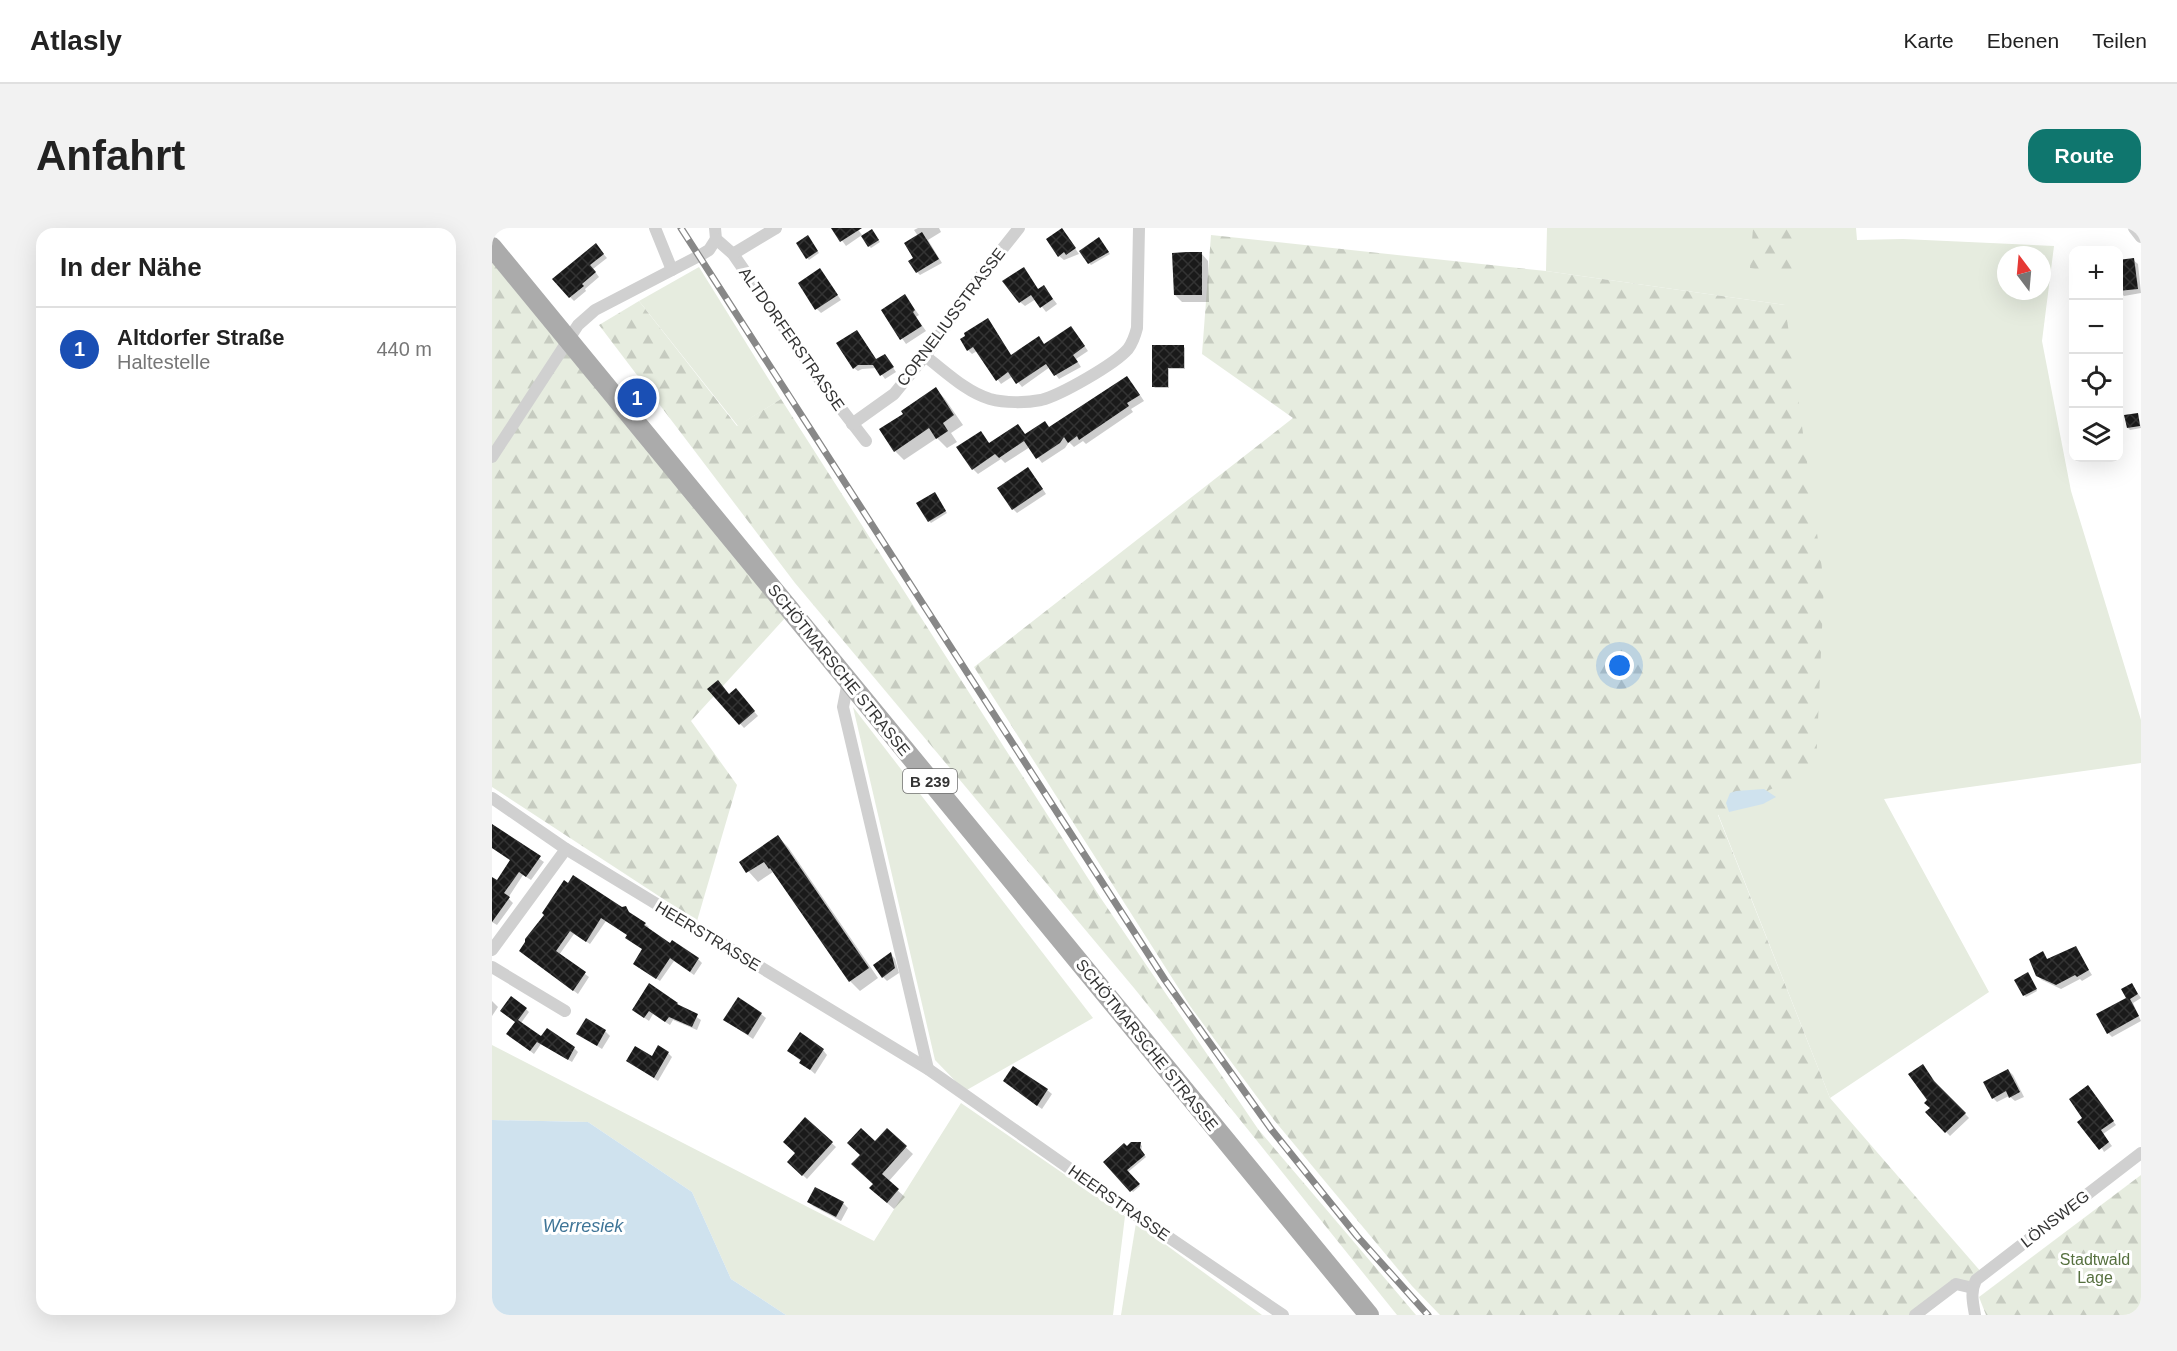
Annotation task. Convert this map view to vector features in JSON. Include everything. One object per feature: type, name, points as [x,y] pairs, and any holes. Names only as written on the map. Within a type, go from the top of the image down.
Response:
[{"type":"main road","name":"SCHÖTMARSCHE STRASSE","points":[[492,247],[1369,1315]]},
{"type":"street","points":[[655,228],[672,270]]},
{"type":"street","points":[[733,254],[776,228]]},
{"type":"street","name":"CORNELIUSSTRASSE","points":[[852,424],[894,394],[925,356],[980,277],[1019,228]]},
{"type":"street","points":[[925,356],[969,389],[991,399],[1016,402],[1040,400],[1065,391],[1117,358],[1133,341],[1137,328],[1139,228]]},
{"type":"street","points":[[2134,228],[2141,237]]},
{"type":"street","name":"ALTDORFERSTRASSE","points":[[492,457],[578,325],[595,310],[709,250],[715,234],[733,254],[866,441]]},
{"type":"street","points":[[848,682],[843,707],[928,1069]]},
{"type":"street","name":"HEERSTRASSE","points":[[492,798],[566,849],[928,1069],[1283,1315]]},
{"type":"street","points":[[492,950],[566,849]]},
{"type":"street","points":[[492,967],[565,1011]]},
{"type":"street","name":"LÖNSWEG","points":[[1972,1288],[1976,1280],[2141,1153]]},
{"type":"street","points":[[1915,1315],[1956,1284],[1972,1288],[1975,1315]]},
{"type":"green space","points":[[1547,228],[1856,228],[1857,240],[1903,239],[2054,246],[2051,270],[2051,246],[1997,246],[1997,300],[2047,300],[2042,341],[2071,491],[2141,720],[2141,763],[1884,799],[1989,992],[1830,1098],[1718,814],[1785,305],[1546,271]]},
{"type":"green space","points":[[1753,228],[1797,228],[1796,277],[1750,268]]},
{"type":"green space","points":[[1211,235],[1546,271],[1785,305],[1824,583],[1816,767],[1718,815],[1830,1098],[1982,1273],[1925,1315],[1440,1315],[1412,1286],[1274,1120],[1190,1006],[974,667],[1293,418],[1202,354]]},
{"type":"green space","points":[[492,262],[785,618],[691,721],[737,785],[697,921],[492,787]]},
{"type":"green space","points":[[699,267],[781,399],[738,426],[639,301]]},
{"type":"green space","points":[[639,301],[737,426],[781,399],[1100,897],[1258,1129],[1416,1315],[1397,1315],[1134,988],[795,583],[599,325]]},
{"type":"green space","points":[[853,707],[1093,1018],[965,1091],[935,1060]]},
{"type":"green space","points":[[492,1045],[874,1241],[961,1103],[1125,1216],[1113,1315],[786,1315],[731,1279],[692,1192],[588,1122],[492,1120]]},
{"type":"green space","name":"Stadtwald Lage","points":[[2141,1175],[2141,1315],[1986,1315],[1979,1297]]},
{"type":"green space","points":[[1136,1223],[1262,1315],[1121,1315]]},
{"type":"water","points":[[1764,789],[1776,797],[1763,804],[1729,812],[1726,803],[1730,793]]},
{"type":"water","name":"Werresiek","points":[[492,1120],[588,1122],[692,1192],[731,1279],[786,1315],[492,1315]]},
{"type":"building","points":[[831,228],[862,228],[840,242]]},
{"type":"building","points":[[1062,228],[1076,248],[1058,257],[1046,239]]},
{"type":"building","points":[[872,229],[879,240],[868,247],[861,236]]},
{"type":"building","points":[[922,232],[939,259],[916,273],[908,261],[913,258],[904,243]]},
{"type":"building","points":[[808,235],[818,251],[806,259],[796,243]]},
{"type":"building","points":[[1099,237],[1109,252],[1088,264],[1079,251]]},
{"type":"building","points":[[596,243],[604,254],[590,265],[596,272],[569,298],[552,279]]},
{"type":"building","points":[[1202,252],[1202,295],[1174,295],[1172,253]]},
{"type":"building","points":[[2134,258],[2138,289],[2123,290],[2123,259]]},
{"type":"building","points":[[1024,267],[1038,289],[1044,285],[1053,299],[1040,308],[1031,295],[1019,303],[1002,281]]},
{"type":"building","points":[[820,268],[838,295],[815,310],[798,283]]},
{"type":"building","points":[[905,294],[922,326],[900,340],[881,310]]},
{"type":"building","points":[[988,318],[1011,355],[1039,336],[1044,344],[1071,326],[1085,346],[1073,355],[1078,362],[1054,376],[1046,364],[1016,384],[1008,372],[996,381],[973,347],[967,351],[960,339],[965,336],[964,333]]},
{"type":"building","points":[[857,330],[876,359],[885,354],[894,367],[880,376],[873,365],[858,365],[853,369],[836,343]]},
{"type":"building","points":[[1152,345],[1184,345],[1184,368],[1168,368],[1168,387],[1152,387]]},
{"type":"building","points":[[1127,376],[1140,395],[1127,403],[1129,406],[1079,440],[1077,436],[1068,443],[1064,437],[1060,443],[1036,459],[1024,441],[999,458],[995,454],[972,470],[956,447],[981,431],[989,443],[1018,424],[1025,434],[1045,421],[1049,427]]},
{"type":"building","points":[[936,387],[954,415],[943,423],[948,431],[936,439],[929,428],[894,452],[879,429],[903,414],[901,411]]},
{"type":"building","points":[[2138,413],[2140,426],[2127,428],[2124,415]]},
{"type":"building","points":[[1028,467],[1043,489],[1012,510],[997,488]]},
{"type":"building","points":[[935,492],[946,511],[928,522],[916,503]]},
{"type":"building","points":[[718,680],[729,694],[736,688],[755,711],[739,725],[707,689]]},
{"type":"building","points":[[492,824],[541,856],[526,877],[519,872],[504,893],[510,897],[492,922],[492,877],[497,880],[510,860],[492,848]]},
{"type":"building","points":[[778,835],[869,968],[849,982],[770,868],[764,862],[746,873],[739,862]]},
{"type":"building","points":[[573,875],[622,907],[626,906],[629,912],[646,923],[644,925],[670,943],[672,940],[699,958],[690,972],[670,958],[656,979],[633,964],[642,949],[625,938],[627,935],[601,918],[586,942],[570,931],[556,951],[586,972],[573,991],[519,951],[525,939],[544,915],[542,913],[564,880],[568,883]]},
{"type":"building","points":[[2076,946],[2089,970],[2056,985],[2036,976],[2029,959],[2043,951],[2047,959]]},
{"type":"building","points":[[891,952],[895,968],[882,978],[873,965]]},
{"type":"building","points":[[2028,972],[2037,989],[2023,996],[2014,980]]},
{"type":"building","points":[[649,983],[677,1004],[698,1014],[692,1027],[669,1017],[665,1022],[649,1011],[644,1018],[632,1010]]},
{"type":"building","points":[[2132,983],[2138,994],[2130,999],[2139,1016],[2107,1034],[2096,1014],[2126,998],[2121,989]]},
{"type":"building","points":[[511,996],[527,1008],[518,1020],[541,1036],[547,1028],[575,1047],[568,1060],[537,1042],[540,1038],[530,1051],[506,1034],[515,1022],[500,1011]]},
{"type":"building","points":[[738,997],[762,1013],[748,1035],[723,1020]]},
{"type":"building","points":[[586,1018],[606,1030],[597,1046],[576,1034]]},
{"type":"building","points":[[800,1032],[824,1049],[810,1070],[799,1063],[801,1060],[787,1051]]},
{"type":"building","points":[[658,1045],[669,1052],[654,1078],[626,1061],[635,1046],[652,1056]]},
{"type":"building","points":[[1923,1064],[1934,1081],[1966,1113],[1945,1133],[1925,1112],[1930,1108],[1924,1103],[1927,1100],[1908,1074]]},
{"type":"building","points":[[1013,1066],[1048,1089],[1037,1106],[1003,1081]]},
{"type":"building","points":[[2008,1069],[2020,1092],[2009,1098],[2006,1091],[1992,1099],[1983,1082]]},
{"type":"building","points":[[2088,1085],[2114,1121],[2101,1130],[2109,1142],[2099,1150],[2077,1122],[2082,1118],[2069,1099]]},
{"type":"building","points":[[805,1117],[833,1142],[802,1176],[787,1162],[795,1153],[783,1142]]},
{"type":"building","points":[[861,1128],[875,1141],[887,1128],[907,1146],[882,1174],[899,1189],[887,1203],[869,1188],[873,1184],[851,1164],[860,1155],[847,1143]]},
{"type":"building","points":[[1131,1142],[1141,1142],[1140,1148],[1145,1155],[1127,1170],[1140,1184],[1130,1192],[1103,1162],[1124,1143],[1127,1146]]},
{"type":"building","points":[[815,1187],[844,1202],[836,1217],[807,1202]]},
{"type":"railway","points":[[681,228],[1165,980],[1271,1129],[1357,1236],[1428,1315]]},
{"type":"place","name":"Altdorfer Straße","points":[[637,398]]}]
